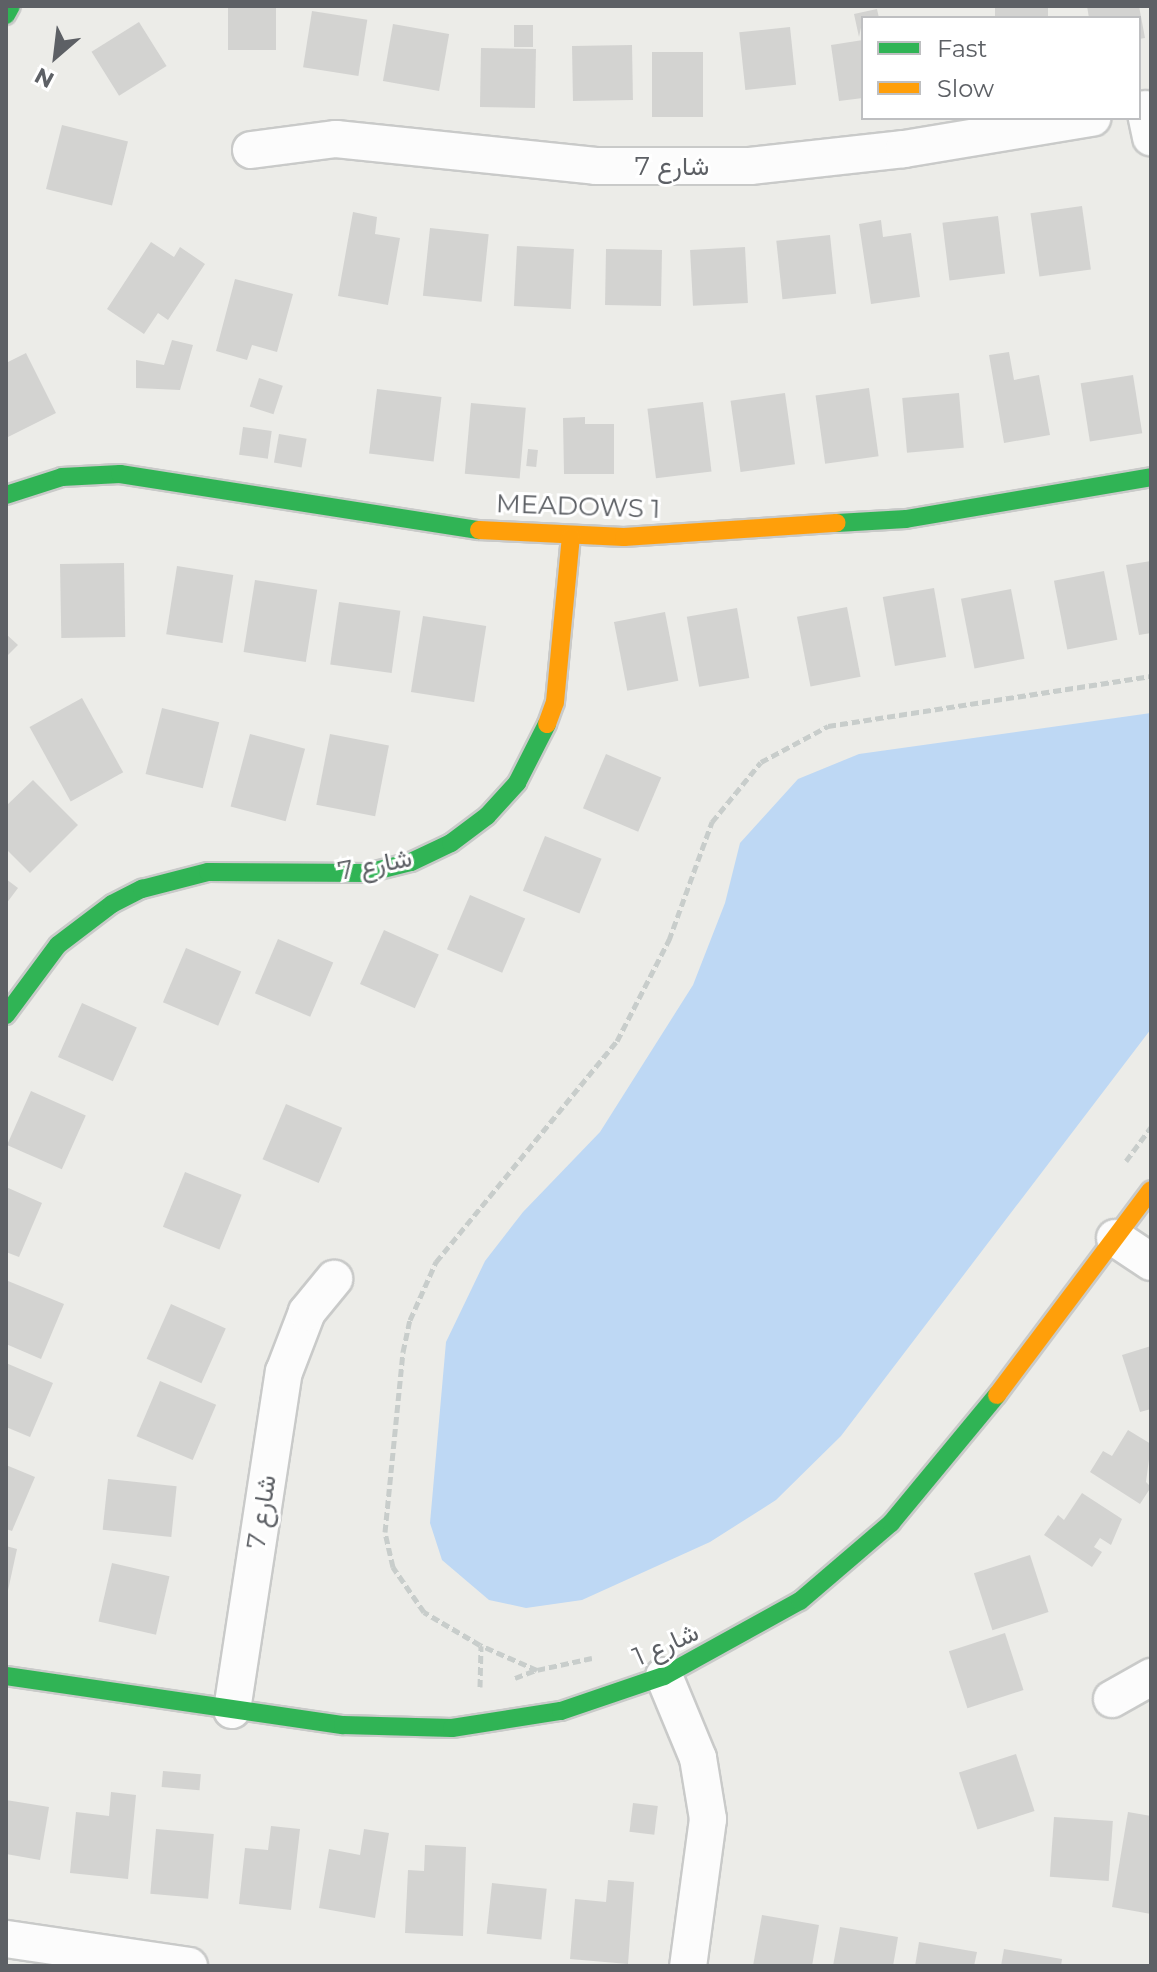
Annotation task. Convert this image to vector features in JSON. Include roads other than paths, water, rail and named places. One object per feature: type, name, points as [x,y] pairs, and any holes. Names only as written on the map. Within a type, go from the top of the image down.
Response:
[{"type":"street","points":[[6,15],[11,6]]},
{"type":"street","name":"شارع 7","points":[[251,150],[336,139],[596,166],[750,166],[904,149],[1080,120]]},
{"type":"street","name":"MEADOWS 1","points":[[6,495],[62,477],[120,474],[454,527],[571,537],[680,535],[906,519],[1151,477]]},
{"type":"street","name":"شارع 7","points":[[6,1015],[58,945],[112,904],[142,889],[208,872],[367,873],[411,862],[451,843],[487,816],[517,783],[539,745],[555,702],[571,537]]},
{"type":"street","name":"شارع 1","points":[[6,1676],[343,1725],[452,1728],[561,1711],[664,1676],[732,1643],[800,1601],[891,1523],[952,1454],[1151,1190]]},
{"type":"street","points":[[1115,1238],[1151,1262]]},
{"type":"street","name":"شارع 7","points":[[232,1710],[284,1372],[307,1312],[334,1279]]},
{"type":"street","points":[[664,1676],[698,1758],[708,1819],[688,1966]]},
{"type":"street","points":[[1112,1699],[1151,1677]]},
{"type":"street","points":[[6,1939],[189,1966]]},
{"type":"water","points":[[1151,713],[1151,1029],[841,1436],[776,1500],[710,1542],[582,1600],[526,1608],[489,1600],[442,1560],[430,1523],[446,1342],[485,1261],[523,1212],[600,1132],[693,985],[725,903],[740,843],[798,779],[859,754]]}]
